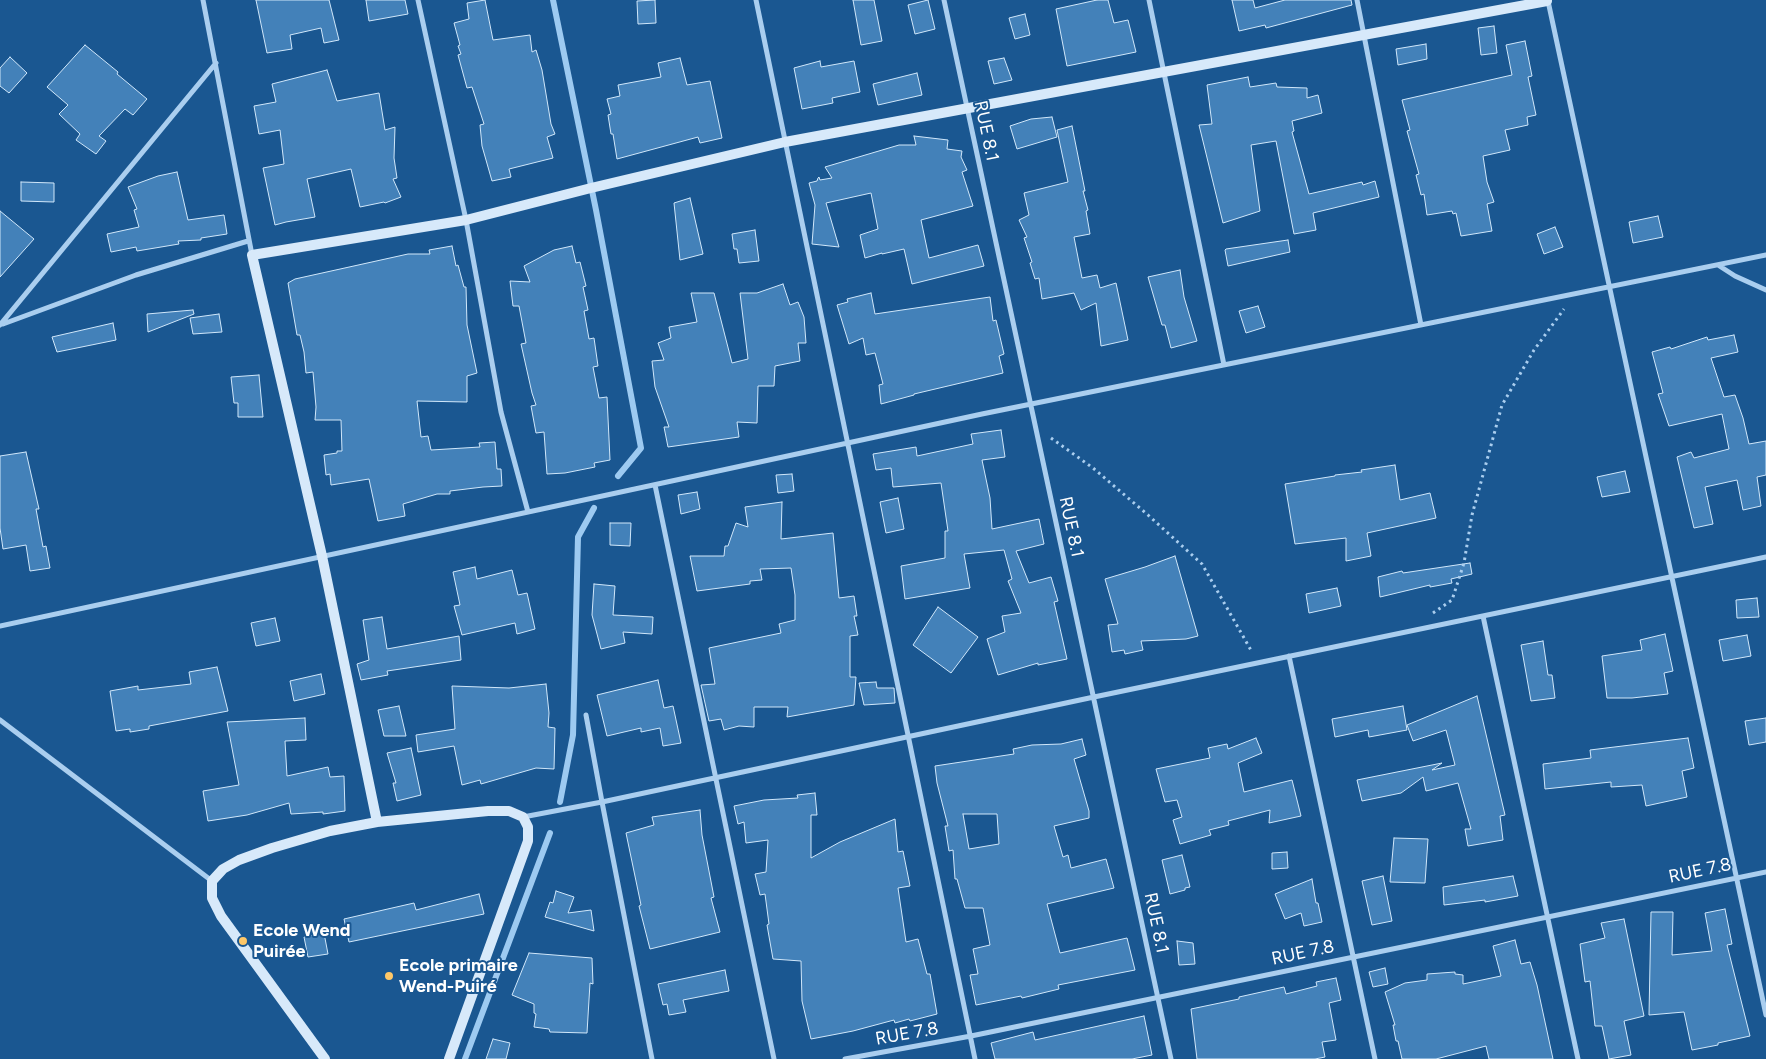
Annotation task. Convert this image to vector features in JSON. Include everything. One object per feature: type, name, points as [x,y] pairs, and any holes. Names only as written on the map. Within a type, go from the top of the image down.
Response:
[{"type":"street","points":[[203,0],[248,242],[322,556],[377,822]]},
{"type":"street","points":[[418,0],[466,220],[501,412],[528,512]]},
{"type":"street","points":[[756,0],[975,1059]]},
{"type":"street","name":"RUE 8.1","points":[[944,0],[1171,1059]]},
{"type":"street","points":[[1149,0],[1224,365]]},
{"type":"street","points":[[1357,0],[1421,325]]},
{"type":"street","points":[[252,255],[466,220],[785,142],[1548,1],[1766,1015]]},
{"type":"street","points":[[0,324],[216,63]]},
{"type":"street","points":[[0,324],[136,275],[248,242]]},
{"type":"street","points":[[0,626],[848,443],[1766,255]]},
{"type":"street","points":[[1718,265],[1735,276],[1766,290]]},
{"type":"street","points":[[656,485],[774,1059]]},
{"type":"street","points":[[325,1059],[221,916],[212,898],[212,881],[222,869],[239,860],[330,831],[377,822],[488,811],[509,811],[523,817],[602,802],[1259,662],[1766,557]]},
{"type":"street","points":[[1483,616],[1578,1059]]},
{"type":"street","points":[[1289,656],[1375,1059]]},
{"type":"street","points":[[586,715],[652,1059]]},
{"type":"street","points":[[0,720],[212,881]]},
{"type":"street","points":[[448,1059],[528,841],[528,827],[523,817]]},
{"type":"street","name":"RUE 7.8","points":[[845,1059],[971,1036],[1766,872]]},
{"type":"path","points":[[1430,616],[1452,600],[1464,563],[1472,515],[1502,405],[1534,350],[1574,294]]},
{"type":"path","points":[[1036,427],[1094,468],[1202,564],[1224,605],[1259,662]]},
{"type":"building","points":[[256,0],[329,0],[339,40],[324,43],[321,28],[290,35],[292,49],[267,53]]},
{"type":"building","points":[[366,0],[405,0],[408,14],[369,21]]},
{"type":"building","points":[[485,0],[493,40],[530,35],[532,52],[536,50],[542,70],[551,124],[555,134],[547,137],[553,158],[509,169],[511,177],[492,181],[482,146],[480,125],[484,124],[472,87],[467,88],[458,55],[461,54],[458,46],[460,45],[454,23],[469,19],[467,3]]},
{"type":"building","points":[[655,0],[656,23],[638,24],[637,1]]},
{"type":"building","points":[[853,0],[874,0],[882,41],[861,45]]},
{"type":"building","points":[[928,0],[935,29],[915,34],[908,5]]},
{"type":"building","points":[[1097,0],[1108,0],[1114,23],[1128,20],[1136,52],[1067,66],[1056,9]]},
{"type":"building","points":[[1232,0],[1253,0],[1255,8],[1285,0],[1351,0],[1352,5],[1266,28],[1265,25],[1239,31]]},
{"type":"building","points":[[1025,14],[1030,35],[1015,39],[1009,18]]},
{"type":"building","points":[[1494,26],[1497,53],[1481,55],[1478,28]]},
{"type":"building","points":[[1525,41],[1532,76],[1528,77],[1536,115],[1527,117],[1528,125],[1505,130],[1510,150],[1483,156],[1487,182],[1494,202],[1487,204],[1492,231],[1461,236],[1456,213],[1453,214],[1452,211],[1427,215],[1424,194],[1421,195],[1416,175],[1419,174],[1407,131],[1410,130],[1402,100],[1512,75],[1506,45]]},
{"type":"building","points":[[1426,44],[1427,59],[1398,65],[1396,49]]},
{"type":"building","points":[[85,45],[147,99],[133,115],[125,109],[99,136],[106,141],[96,154],[76,140],[80,134],[59,114],[68,105],[47,87]]},
{"type":"building","points":[[10,57],[27,73],[9,93],[0,86],[0,68]]},
{"type":"building","points":[[680,58],[687,85],[710,81],[722,138],[700,143],[698,137],[617,159],[613,134],[611,134],[608,115],[611,114],[607,99],[620,96],[618,85],[661,77],[658,63]]},
{"type":"building","points":[[1004,58],[1012,80],[994,84],[988,61]]},
{"type":"building","points":[[820,61],[821,67],[854,61],[860,92],[832,98],[833,103],[802,109],[794,68]]},
{"type":"building","points":[[327,70],[337,101],[379,93],[385,130],[395,127],[394,158],[397,178],[393,179],[401,197],[385,203],[360,207],[351,169],[307,179],[315,217],[275,225],[263,168],[284,164],[280,130],[259,134],[254,106],[276,102],[272,84]]},
{"type":"building","points":[[917,73],[922,95],[878,105],[873,84]]},
{"type":"building","points":[[1248,77],[1250,87],[1276,83],[1277,87],[1307,88],[1307,98],[1318,95],[1322,113],[1292,121],[1294,131],[1292,132],[1309,194],[1362,182],[1363,185],[1375,181],[1379,197],[1313,213],[1316,230],[1294,234],[1276,141],[1251,145],[1260,211],[1223,223],[1199,125],[1212,124],[1207,85]]},
{"type":"building","points":[[1052,117],[1057,137],[1017,149],[1010,126],[1031,119]]},
{"type":"building","points":[[1072,126],[1085,191],[1083,191],[1088,210],[1086,211],[1090,234],[1074,237],[1082,278],[1097,275],[1100,288],[1116,283],[1128,340],[1101,346],[1096,303],[1081,310],[1074,293],[1042,299],[1039,278],[1035,279],[1030,263],[1032,262],[1024,238],[1027,237],[1019,220],[1029,215],[1024,193],[1068,182],[1057,130]]},
{"type":"building","points":[[914,136],[948,140],[947,149],[962,151],[961,157],[967,170],[962,172],[973,206],[921,220],[929,258],[978,245],[984,266],[912,284],[904,249],[865,258],[860,235],[878,229],[871,193],[826,203],[839,247],[812,244],[815,205],[809,183],[817,181],[819,177],[820,180],[832,178],[825,167],[899,145],[916,145]]},
{"type":"building","points":[[177,172],[188,220],[224,215],[227,234],[201,238],[201,240],[178,241],[179,244],[137,251],[136,247],[111,252],[107,234],[139,227],[134,210],[137,209],[128,187],[158,176]]},
{"type":"building","points":[[21,182],[54,183],[54,202],[21,201]]},
{"type":"building","points":[[690,198],[703,254],[680,260],[674,203]]},
{"type":"building","points":[[0,211],[34,239],[0,277]]},
{"type":"building","points":[[1658,216],[1663,237],[1633,243],[1629,222]]},
{"type":"building","points":[[1555,227],[1563,247],[1544,254],[1537,234]]},
{"type":"building","points":[[755,230],[759,261],[739,263],[737,249],[734,249],[732,234]]},
{"type":"building","points":[[1288,240],[1290,252],[1228,266],[1226,249]]},
{"type":"building","points":[[452,246],[456,266],[458,265],[464,287],[466,287],[467,325],[477,373],[467,376],[467,402],[417,401],[421,437],[428,436],[431,450],[480,447],[479,443],[495,442],[497,469],[501,469],[502,486],[450,491],[450,494],[437,494],[403,504],[405,516],[378,521],[369,479],[331,485],[330,474],[326,475],[324,455],[342,451],[341,420],[315,420],[316,407],[313,372],[306,373],[304,352],[300,335],[297,335],[288,283],[295,279],[408,254],[430,254],[429,250]]},
{"type":"building","points":[[572,246],[576,263],[580,262],[586,286],[583,287],[588,310],[584,311],[589,339],[594,338],[598,366],[593,367],[599,398],[607,397],[610,460],[594,463],[595,467],[565,473],[547,474],[544,432],[536,433],[531,406],[536,405],[521,344],[526,343],[519,306],[513,306],[510,281],[530,282],[524,266],[554,250]]},
{"type":"building","points":[[1180,270],[1184,297],[1197,341],[1171,348],[1148,277]]},
{"type":"building","points":[[783,284],[790,305],[798,302],[804,317],[806,343],[798,343],[800,361],[775,366],[774,386],[758,386],[757,423],[737,422],[739,437],[668,447],[664,427],[669,427],[655,387],[652,361],[664,360],[658,343],[671,338],[669,327],[697,322],[691,293],[714,293],[732,363],[748,359],[740,293],[757,293]]},
{"type":"building","points":[[871,293],[875,314],[990,297],[993,321],[996,320],[1004,354],[999,356],[1003,373],[914,394],[881,404],[879,385],[883,384],[875,353],[866,355],[863,338],[849,344],[837,305],[848,302],[847,299]]},
{"type":"building","points":[[1258,306],[1265,327],[1246,333],[1239,311]]},
{"type":"building","points":[[193,310],[194,314],[148,332],[147,314]]},
{"type":"building","points":[[219,314],[222,332],[193,334],[190,318]]},
{"type":"building","points":[[113,323],[116,340],[57,352],[52,337]]},
{"type":"building","points":[[1734,335],[1738,352],[1711,358],[1724,397],[1735,395],[1749,444],[1766,441],[1766,475],[1757,477],[1761,506],[1743,510],[1737,480],[1705,487],[1713,524],[1694,528],[1677,457],[1691,452],[1694,458],[1729,449],[1722,414],[1669,426],[1658,394],[1663,393],[1652,352],[1670,347],[1671,349],[1707,337],[1708,340]]},
{"type":"building","points":[[259,375],[263,417],[238,417],[238,403],[234,403],[231,377]]},
{"type":"building","points":[[1001,430],[1005,457],[982,460],[990,498],[992,529],[1039,519],[1044,544],[1016,551],[1029,583],[1051,577],[1058,601],[1054,602],[1067,659],[1038,665],[1038,663],[998,675],[987,639],[1005,632],[1002,616],[1021,613],[1008,581],[1012,579],[1004,550],[964,554],[970,588],[905,599],[901,566],[945,558],[945,531],[948,531],[941,483],[893,487],[891,468],[876,470],[873,454],[916,447],[917,456],[973,444],[971,434]]},
{"type":"building","points":[[26,452],[39,509],[36,509],[43,547],[46,546],[50,568],[30,571],[26,545],[3,549],[0,528],[0,456]]},
{"type":"building","points":[[1395,465],[1400,500],[1430,493],[1436,518],[1367,533],[1371,556],[1346,561],[1346,538],[1295,544],[1285,484]]},
{"type":"building","points":[[1625,471],[1630,492],[1602,497],[1597,477]]},
{"type":"building","points":[[792,474],[794,491],[778,493],[776,475]]},
{"type":"building","points":[[697,492],[700,509],[681,514],[678,495]]},
{"type":"building","points":[[898,498],[904,529],[886,533],[880,502]]},
{"type":"building","points":[[782,502],[781,539],[833,533],[839,598],[854,596],[857,616],[854,616],[858,635],[850,636],[850,677],[856,677],[854,705],[787,717],[788,707],[754,707],[754,727],[739,726],[724,730],[721,719],[709,721],[701,685],[715,684],[709,648],[781,633],[779,624],[795,620],[795,595],[791,568],[760,569],[762,580],[750,581],[750,584],[697,591],[690,556],[724,556],[725,546],[728,546],[736,523],[748,527],[745,507]]},
{"type":"building","points":[[610,523],[631,523],[630,546],[610,545]]},
{"type":"building","points":[[1175,556],[1198,636],[1186,639],[1141,641],[1143,650],[1125,654],[1124,650],[1112,652],[1108,625],[1118,624],[1105,579]]},
{"type":"building","points":[[1470,563],[1472,574],[1451,579],[1452,583],[1430,587],[1430,585],[1380,597],[1378,577],[1402,571],[1403,573]]},
{"type":"building","points":[[475,567],[477,579],[512,570],[518,595],[527,593],[535,629],[517,634],[515,623],[462,635],[454,606],[460,605],[453,572]]},
{"type":"building","points":[[594,584],[615,586],[613,615],[653,617],[652,634],[623,632],[625,643],[601,649],[592,615]]},
{"type":"building","points":[[1337,588],[1341,606],[1309,613],[1306,594]]},
{"type":"building","points":[[1757,598],[1759,617],[1737,618],[1736,600]]},
{"type":"building","points":[[938,607],[978,637],[951,673],[913,645]]},
{"type":"building","points":[[382,617],[387,649],[459,636],[461,660],[387,671],[388,675],[361,680],[357,664],[369,660],[363,620]]},
{"type":"building","points":[[275,618],[280,641],[256,646],[251,623]]},
{"type":"building","points":[[1665,634],[1673,671],[1664,673],[1668,694],[1632,698],[1607,698],[1602,656],[1642,650],[1640,640]]},
{"type":"building","points":[[1747,635],[1751,656],[1723,661],[1719,640]]},
{"type":"building","points":[[1543,641],[1548,675],[1552,675],[1555,698],[1531,701],[1521,645]]},
{"type":"building","points":[[217,667],[228,711],[149,726],[149,729],[130,732],[130,729],[116,731],[110,691],[138,686],[138,690],[191,684],[189,672]]},
{"type":"building","points":[[321,674],[325,694],[294,701],[290,681]]},
{"type":"building","points":[[658,680],[664,708],[673,706],[681,743],[663,746],[660,728],[641,732],[641,728],[607,736],[597,695]]},
{"type":"building","points":[[876,682],[877,688],[894,688],[895,703],[864,705],[859,683]]},
{"type":"building","points":[[546,684],[549,713],[548,727],[555,728],[554,769],[536,768],[481,784],[480,780],[462,785],[454,746],[418,752],[416,735],[455,729],[452,686],[509,688]]},
{"type":"building","points":[[1477,696],[1505,815],[1500,816],[1503,840],[1468,846],[1465,829],[1471,829],[1458,783],[1426,791],[1423,777],[1401,793],[1362,801],[1357,780],[1442,763],[1432,770],[1455,765],[1446,730],[1413,741],[1407,725]]},
{"type":"building","points":[[399,706],[406,736],[384,736],[378,710]]},
{"type":"building","points":[[1403,706],[1407,730],[1369,737],[1368,730],[1335,737],[1332,719]]},
{"type":"building","points":[[305,718],[306,740],[285,741],[287,776],[328,767],[330,777],[344,776],[345,811],[323,814],[323,812],[291,814],[289,803],[247,815],[208,821],[203,791],[239,785],[227,722]]},
{"type":"building","points":[[1766,718],[1766,742],[1749,745],[1745,721]]},
{"type":"building","points":[[1256,738],[1262,753],[1238,763],[1244,792],[1292,780],[1301,816],[1269,823],[1270,810],[1228,821],[1229,825],[1209,830],[1211,835],[1180,844],[1173,820],[1182,817],[1177,800],[1165,802],[1156,769],[1210,758],[1208,748],[1227,744],[1228,749]]},
{"type":"building","points":[[1688,738],[1694,768],[1682,771],[1687,797],[1646,806],[1642,785],[1611,787],[1611,782],[1545,789],[1543,764],[1591,758],[1590,750]]},
{"type":"building","points":[[1082,739],[1086,755],[1074,759],[1089,811],[1089,818],[1054,826],[1063,857],[1068,855],[1071,868],[1106,859],[1114,888],[1047,904],[1060,953],[1127,938],[1135,970],[1058,985],[1059,989],[1022,998],[1021,996],[976,1005],[970,975],[978,974],[973,949],[990,945],[983,908],[965,908],[957,879],[955,879],[953,850],[949,851],[945,826],[948,826],[937,783],[935,766],[1014,754],[1013,749],[1032,745],[1061,744]],"holes":[[[963,814],[997,814],[999,844],[969,849]]]},
{"type":"building","points":[[411,748],[421,795],[397,801],[393,783],[396,783],[387,753]]},
{"type":"building","points":[[815,793],[817,815],[811,815],[811,858],[840,842],[895,819],[898,852],[903,851],[910,886],[898,888],[906,942],[918,939],[927,974],[930,974],[937,1014],[910,1021],[909,1019],[895,1023],[894,1020],[853,1031],[811,1039],[802,1001],[801,961],[773,959],[767,925],[769,924],[765,894],[760,895],[755,874],[766,872],[768,840],[746,843],[744,822],[738,824],[734,806],[764,800],[798,798],[797,795]]},
{"type":"building","points":[[700,810],[702,835],[714,897],[711,898],[720,932],[650,949],[639,906],[641,905],[626,833],[654,825],[652,817]]},
{"type":"building","points":[[1394,838],[1428,839],[1425,883],[1390,882]]},
{"type":"building","points":[[1287,852],[1288,868],[1272,869],[1272,853]]},
{"type":"building","points":[[1182,855],[1190,887],[1170,894],[1162,860]]},
{"type":"building","points":[[1383,876],[1392,921],[1372,925],[1362,881]]},
{"type":"building","points":[[1513,876],[1518,896],[1485,902],[1485,900],[1444,905],[1443,887]]},
{"type":"building","points":[[1312,879],[1316,903],[1318,903],[1322,922],[1304,926],[1301,913],[1285,919],[1275,894]]},
{"type":"building","points":[[556,891],[574,897],[568,913],[591,910],[594,931],[545,917],[550,902],[553,903]]},
{"type":"building","points":[[479,894],[484,914],[349,942],[344,919],[414,903],[416,910]]},
{"type":"building","points":[[1725,909],[1732,944],[1727,945],[1750,1036],[1692,1050],[1684,1012],[1649,1015],[1651,912],[1673,912],[1672,955],[1712,951],[1705,913]]},
{"type":"building","points":[[1624,919],[1644,1016],[1624,1021],[1631,1055],[1609,1059],[1602,1026],[1595,1026],[1590,981],[1585,982],[1580,944],[1605,938],[1601,923]]},
{"type":"building","points":[[324,933],[328,954],[308,957],[304,937]]},
{"type":"building","points":[[1515,940],[1521,964],[1530,962],[1537,985],[1553,1059],[1489,1059],[1486,1046],[1436,1059],[1402,1059],[1398,1041],[1396,1041],[1393,1025],[1395,1025],[1385,992],[1405,983],[1427,980],[1427,974],[1455,972],[1455,974],[1463,975],[1463,984],[1501,976],[1493,946]]},
{"type":"building","points":[[1177,941],[1193,943],[1195,964],[1179,965]]},
{"type":"building","points":[[529,953],[592,958],[593,984],[590,983],[587,1033],[550,1032],[549,1029],[534,1027],[536,1014],[534,1013],[534,1004],[512,995]]},
{"type":"building","points":[[1385,968],[1388,984],[1373,987],[1369,972]]},
{"type":"building","points":[[725,970],[729,991],[683,1000],[686,1012],[669,1015],[667,1004],[663,1005],[658,984]]},
{"type":"building","points":[[1336,978],[1341,1000],[1329,1003],[1336,1040],[1322,1042],[1325,1057],[1315,1059],[1197,1059],[1191,1009],[1284,987],[1286,994],[1317,986],[1316,982]]},
{"type":"building","points":[[1144,1016],[1152,1055],[1132,1059],[995,1059],[991,1043],[1033,1032],[1035,1040]]},
{"type":"building","points":[[493,1039],[510,1043],[506,1059],[486,1059]]},
{"type":"waterway","points":[[553,0],[596,210],[641,448],[618,476]]},
{"type":"waterway","points":[[560,802],[573,735],[578,537],[594,508]]},
{"type":"waterway","points":[[465,1059],[550,833]]},
{"type":"place","name":"Ecole Wend Puirée","points":[[243,941]]},
{"type":"place","name":"Ecole primaire Wend-Puiré","points":[[389,976]]}]
